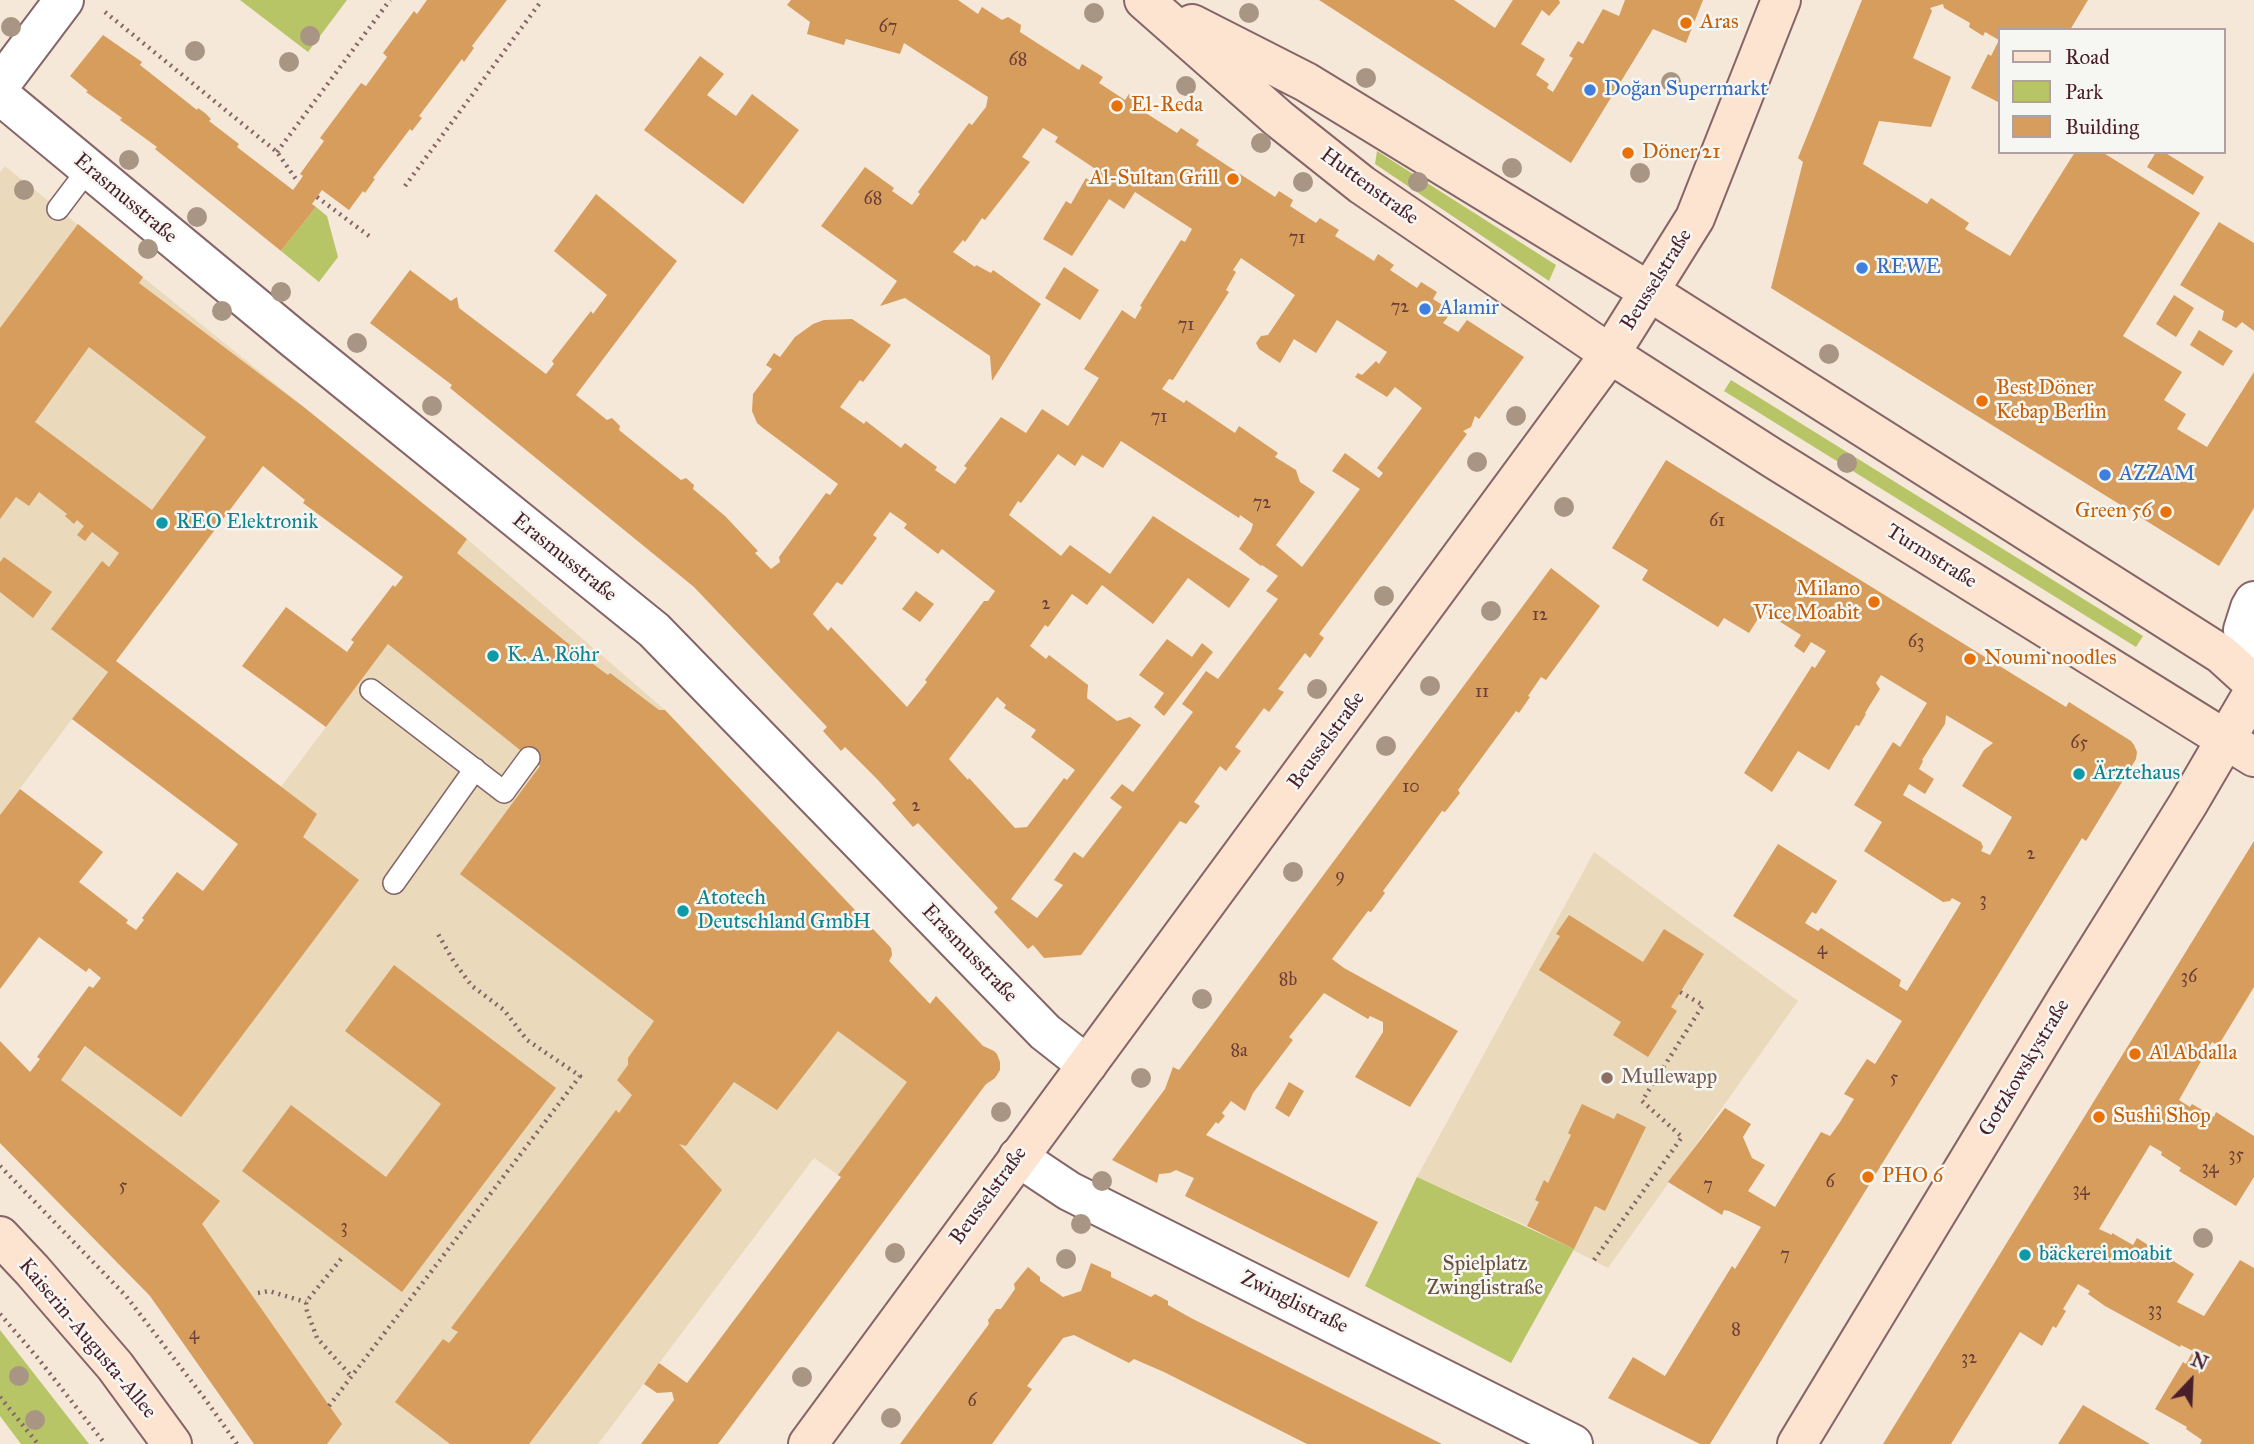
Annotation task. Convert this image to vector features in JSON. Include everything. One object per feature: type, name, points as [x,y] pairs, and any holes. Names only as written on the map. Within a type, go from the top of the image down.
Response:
[{"type":"main road","name":"Huttenstraße","points":[[1145,0],[1306,82],[1650,292]]},
{"type":"main road","name":"Huttenstraße","points":[[1145,0],[1279,119],[1362,185],[1610,354]]},
{"type":"main road","name":"Beusselstraße","points":[[808,1444],[1610,354],[1695,218],[1781,0]]},
{"type":"main road","points":[[1650,292],[2221,654],[2254,684]]},
{"type":"main road","name":"Turmstraße","points":[[1610,354],[2240,748]]},
{"type":"main road","name":"Gotzkowskystraße","points":[[1797,1444],[2198,788],[2240,748],[2254,691]]},
{"type":"main road","name":"Kaiserin-Augusta-Allee","points":[[0,1236],[115,1366],[172,1444]]},
{"type":"street","points":[[0,85],[64,0]]},
{"type":"street","name":"Erasmusstraße","points":[[0,95],[293,338],[654,630],[1045,1032],[1087,1065]]},
{"type":"street","points":[[2254,601],[2243,631],[2254,674]]},
{"type":"street","name":"Zwinglistraße","points":[[1018,1157],[1069,1191],[1573,1444]]},
{"type":"lane","points":[[58,209],[89,168]]},
{"type":"lane","points":[[371,690],[504,792],[529,758]]},
{"type":"lane","points":[[394,883],[475,769]]},
{"type":"path","points":[[277,152],[390,0]]},
{"type":"path","points":[[405,186],[542,0]]},
{"type":"path","points":[[106,12],[277,152],[298,182]]},
{"type":"path","points":[[317,197],[369,236]]},
{"type":"path","points":[[329,1406],[580,1076],[527,1040],[504,1010],[472,986],[454,962],[438,933]]},
{"type":"path","points":[[1594,1260],[1682,1137],[1642,1101],[1703,1005],[1681,992]]},
{"type":"path","points":[[0,1166],[126,1296],[237,1444]]},
{"type":"path","points":[[341,1259],[306,1302],[317,1338],[351,1376]]},
{"type":"path","points":[[258,1293],[269,1291],[306,1302]]},
{"type":"path","points":[[0,1314],[105,1444]]},
{"type":"path","points":[[0,1397],[38,1444]]},
{"type":"shaded area","points":[[5,166],[305,408],[0,815],[0,172]]},
{"type":"shaded area","points":[[467,539],[665,710],[891,948],[889,961],[930,1004],[936,996],[983,1046],[994,1051],[1000,1062],[1000,1070],[992,1081],[841,1177],[814,1158],[598,1444],[254,1444],[61,1080]]},
{"type":"shaded area","name":"Mullewapp","points":[[1594,852],[1798,1001],[1608,1268],[1527,1226],[1417,1177]]},
{"type":"green space","points":[[240,0],[347,0],[308,52]]},
{"type":"green space","points":[[1377,151],[1556,265],[1549,281],[1375,164]]},
{"type":"green space","points":[[316,207],[327,216],[338,257],[319,282],[281,251]]},
{"type":"green space","points":[[1731,380],[2143,636],[2136,647],[1724,391]]},
{"type":"green space","name":"Spielplatz Zwinglistraße","points":[[1417,1177],[1574,1249],[1511,1363],[1365,1286]]},
{"type":"green space","points":[[0,1330],[89,1444],[21,1444],[0,1416]]},
{"type":"building","points":[[427,0],[507,0],[472,46],[474,48],[464,62],[462,59],[419,116],[422,118],[412,131],[410,129],[373,178],[375,179],[365,193],[363,191],[349,210],[322,190],[312,204],[316,207],[281,251],[155,149],[157,147],[120,120],[122,118],[86,92],[88,91],[70,76],[103,35],[142,62],[140,65],[197,110],[198,108],[205,113],[211,119],[209,121],[239,144],[237,147],[293,190],[303,176],[300,174],[324,141],[320,138],[361,83],[366,86],[387,57],[383,53],[414,11],[417,14]]},
{"type":"building","points":[[791,0],[958,0],[978,14],[982,7],[1002,20],[1008,17],[1021,25],[1020,32],[1079,70],[1082,64],[1103,77],[1099,83],[1125,100],[1129,94],[1141,103],[1138,108],[1177,133],[1181,128],[1199,140],[1196,145],[1275,197],[1279,191],[1293,200],[1290,206],[1316,223],[1320,218],[1339,230],[1335,236],[1374,261],[1378,254],[1394,265],[1390,270],[1417,288],[1421,282],[1437,292],[1433,299],[1452,311],[1443,323],[1458,332],[1467,320],[1524,357],[1479,419],[1475,416],[1471,427],[1463,431],[1467,434],[1319,634],[1324,638],[1310,658],[1305,653],[1278,689],[1284,692],[1269,712],[1264,708],[1235,747],[1241,751],[1226,771],[1220,766],[1194,802],[1200,806],[1186,824],[1180,821],[1081,955],[1044,958],[1033,945],[1028,949],[994,912],[998,908],[918,823],[913,827],[892,803],[896,800],[845,747],[841,751],[823,731],[827,727],[694,587],[450,388],[452,385],[370,323],[410,270],[451,301],[457,297],[459,308],[546,374],[554,364],[552,361],[607,295],[554,251],[596,194],[677,261],[576,395],[607,420],[612,418],[620,426],[619,430],[681,480],[686,478],[694,485],[693,489],[725,516],[771,569],[780,562],[779,557],[826,493],[830,495],[838,484],[757,423],[752,411],[753,394],[772,369],[766,365],[774,353],[780,357],[795,337],[813,324],[824,320],[852,319],[891,345],[840,407],[864,424],[866,421],[901,448],[905,443],[955,484],[967,468],[964,466],[1001,417],[1026,433],[1042,409],[1068,426],[1099,378],[1084,369],[1122,310],[1135,319],[1142,307],[1140,306],[1181,240],[1185,242],[1192,229],[1135,192],[1124,209],[1109,199],[1072,256],[1043,239],[1066,201],[1071,204],[1086,178],[1090,181],[1097,170],[1055,142],[1058,137],[1043,128],[1022,157],[1030,162],[985,220],[982,218],[965,242],[963,240],[953,252],[975,267],[976,265],[991,273],[993,270],[1041,304],[992,381],[990,356],[905,298],[880,306],[897,281],[821,226],[865,167],[912,205],[920,194],[918,192],[969,123],[972,125],[986,107],[988,97],[904,43],[900,54],[846,39],[844,45],[807,34],[810,22],[787,5]],"holes":[[[1241,258],[1295,295],[1268,335],[1261,336],[1256,343],[1259,349],[1280,363],[1294,339],[1316,353],[1337,320],[1387,352],[1379,364],[1376,361],[1362,375],[1358,373],[1355,377],[1387,397],[1395,387],[1422,408],[1377,468],[1383,473],[1379,478],[1345,453],[1332,471],[1360,489],[1302,567],[1276,545],[1315,492],[1300,482],[1296,470],[1275,457],[1278,453],[1239,426],[1235,433],[1186,400],[1184,403],[1162,389],[1169,379],[1173,380],[1229,292],[1226,290],[1236,272],[1233,270]],[[1121,441],[1239,518],[1240,515],[1253,524],[1239,549],[1278,576],[1266,591],[1278,599],[1218,679],[1206,671],[1182,704],[1193,712],[1133,792],[1122,784],[1110,798],[1122,807],[1083,858],[1074,852],[1054,880],[1063,885],[1037,918],[1011,899],[1141,725],[1130,717],[1117,721],[1087,698],[1088,685],[1049,655],[1046,659],[1030,646],[1072,594],[1087,605],[1102,585],[1153,624],[1188,578],[1229,608],[1250,579],[1153,516],[1110,574],[1070,545],[1061,556],[1009,515],[1058,454],[1075,466],[1082,455],[1103,468]],[[890,512],[907,524],[904,528],[938,554],[942,549],[995,591],[988,601],[984,601],[907,707],[831,627],[828,631],[813,614],[837,582],[842,585],[877,538],[873,535]],[[997,697],[1006,705],[1004,708],[1036,730],[1031,737],[1075,770],[1067,780],[1064,778],[1027,827],[1015,828],[949,759]]]},
{"type":"building","points":[[1319,0],[1454,0],[1495,28],[1513,0],[1559,0],[1560,3],[1549,16],[1542,10],[1521,44],[1545,59],[1536,75],[1549,84],[1547,88],[1553,92],[1573,58],[1569,56],[1578,41],[1583,44],[1603,9],[1619,16],[1625,0],[1703,0],[1686,43],[1653,29],[1571,163]]},
{"type":"building","points":[[1862,0],[2088,0],[2071,28],[1998,28],[1998,39],[1985,32],[1983,36],[1969,27],[1970,23],[1944,8],[1943,4],[1930,8],[1932,11],[1913,58],[1951,77],[1931,127],[1879,121],[1863,164],[1927,204],[1931,198],[1969,223],[1965,229],[2010,256],[2074,154],[2105,154],[2200,213],[2123,336],[2182,372],[2164,400],[2186,414],[2177,429],[2207,447],[2254,372],[2254,508],[2219,566],[1771,288],[1803,162],[1798,158]]},
{"type":"building","points":[[1998,42],[1998,102],[1971,88],[1988,54],[1991,56]]},
{"type":"building","points":[[700,56],[724,74],[707,95],[736,116],[752,94],[799,130],[743,204],[644,130]]},
{"type":"building","points":[[2155,154],[2167,154],[2204,177],[2193,195],[2147,167]]},
{"type":"building","points":[[2219,222],[2254,243],[2254,331],[2242,322],[2236,328],[2222,320],[2224,311],[2180,285]]},
{"type":"building","points":[[78,224],[143,277],[139,283],[305,408],[467,539],[457,553],[597,667],[608,675],[610,673],[659,710],[665,710],[891,948],[889,961],[930,1004],[936,996],[983,1046],[997,1054],[1000,1070],[995,1078],[986,1084],[718,1444],[641,1444],[674,1400],[672,1392],[657,1393],[644,1384],[659,1363],[687,1383],[841,1177],[838,1175],[907,1082],[838,1031],[777,1110],[734,1082],[686,1146],[679,1144],[722,1190],[529,1444],[450,1444],[395,1402],[443,1339],[449,1343],[458,1332],[451,1328],[616,1110],[619,1113],[632,1095],[617,1080],[628,1065],[628,1058],[654,1021],[460,874],[540,766],[388,644],[326,727],[242,666],[286,607],[347,652],[354,642],[351,640],[393,585],[395,587],[403,577],[303,503],[305,500],[263,466],[116,661],[317,814],[303,837],[359,880],[181,1117],[85,1046],[61,1080],[220,1201],[202,1224],[342,1424],[327,1444],[254,1444],[150,1296],[0,1143],[0,1041],[30,1072],[40,1059],[37,1057],[89,986],[93,988],[101,978],[89,968],[86,972],[39,937],[0,989],[0,815],[20,789],[103,852],[79,882],[128,920],[126,923],[136,930],[177,872],[203,891],[238,844],[72,719],[108,672],[51,629],[102,561],[109,567],[119,553],[92,532],[85,541],[77,535],[84,526],[77,520],[74,524],[65,516],[67,514],[39,492],[29,506],[16,497],[0,519],[0,328]],"holes":[[[89,347],[206,437],[152,510],[35,422]]]},
{"type":"building","points":[[1064,267],[1099,290],[1080,320],[1045,298]]},
{"type":"building","points":[[2174,295],[2194,308],[2176,337],[2156,324]]},
{"type":"building","points":[[2199,330],[2233,351],[2223,366],[2190,345]]},
{"type":"building","points":[[1666,460],[2066,707],[2069,702],[2131,741],[2137,752],[2136,759],[2086,841],[2082,838],[1710,1444],[1700,1444],[1608,1398],[1633,1357],[1665,1376],[1732,1266],[1735,1269],[1761,1227],[1729,1211],[1724,1210],[1722,1215],[1668,1182],[1725,1108],[1751,1124],[1743,1137],[1752,1158],[1765,1165],[1748,1191],[1775,1207],[1821,1132],[1830,1136],[1840,1122],[1854,1099],[1844,1094],[1867,1059],[1875,1064],[1902,1021],[1733,916],[1778,844],[1837,881],[1816,914],[1812,912],[1805,923],[1818,931],[1821,928],[1901,980],[1899,986],[1907,991],[1961,903],[1952,898],[1943,902],[1864,851],[1882,822],[1854,805],[1893,742],[1900,747],[1927,703],[1881,675],[1876,683],[1880,689],[1829,770],[1798,751],[1772,792],[1744,773],[1812,666],[1815,668],[1826,651],[1811,642],[1804,653],[1794,646],[1801,635],[1763,611],[1749,633],[1724,618],[1718,627],[1642,580],[1648,570],[1612,548]],"holes":[[[1946,715],[1993,743],[1984,750],[1962,786],[2012,817],[1990,855],[1981,851],[1981,842],[1903,795],[1909,784],[1925,794],[1934,779],[1919,769],[1945,724]]]},
{"type":"building","points":[[4,557],[52,592],[33,618],[0,592],[0,562]]},
{"type":"building","points":[[1551,568],[1600,606],[1546,680],[1541,677],[1519,713],[1516,711],[1458,790],[1460,793],[1445,812],[1442,811],[1383,891],[1385,893],[1371,912],[1368,911],[1332,959],[1458,1031],[1410,1107],[1355,1077],[1383,1032],[1383,1022],[1370,1016],[1368,1019],[1324,993],[1289,1037],[1293,1040],[1253,1093],[1245,1111],[1231,1101],[1222,1113],[1225,1116],[1218,1124],[1216,1122],[1206,1135],[1378,1222],[1349,1278],[1185,1196],[1194,1178],[1176,1170],[1159,1174],[1157,1183],[1112,1160],[1165,1089],[1173,1067],[1179,1070]]},
{"type":"building","points":[[916,591],[934,604],[920,622],[902,609]]},
{"type":"building","points":[[1167,639],[1192,657],[1202,643],[1213,652],[1164,716],[1154,707],[1164,693],[1139,675]]},
{"type":"building","points":[[2254,841],[2254,987],[2218,1046],[2212,1042],[2179,1100],[2214,1117],[2216,1112],[2254,1136],[2254,1177],[2236,1206],[2179,1171],[2181,1168],[2150,1145],[2099,1229],[2133,1245],[2137,1238],[2194,1274],[2177,1302],[2204,1316],[2240,1260],[2254,1268],[2254,1444],[2200,1444],[2202,1440],[2186,1429],[2187,1427],[2155,1409],[2183,1362],[2186,1364],[2193,1351],[2181,1345],[2180,1347],[2105,1306],[2088,1294],[2090,1291],[2078,1284],[2063,1309],[2066,1311],[2056,1328],[2053,1326],[2042,1346],[2020,1332],[1951,1444],[1883,1444]]},
{"type":"building","points":[[1569,915],[1643,962],[1664,929],[1704,954],[1671,1007],[1677,1011],[1648,1057],[1613,1035],[1621,1022],[1539,970],[1560,936],[1556,934]]},
{"type":"building","points":[[394,965],[556,1088],[402,1292],[242,1171],[291,1105],[386,1177],[441,1104],[345,1031]]},
{"type":"building","points":[[1289,1082],[1304,1091],[1289,1117],[1275,1108]]},
{"type":"building","points":[[1582,1104],[1614,1119],[1617,1113],[1646,1127],[1605,1211],[1595,1206],[1574,1249],[1527,1226],[1539,1202],[1535,1200],[1544,1180],[1548,1183],[1571,1135],[1568,1133]]},
{"type":"building","points":[[1091,1263],[1111,1272],[1111,1277],[1151,1297],[1155,1294],[1191,1318],[1442,1444],[1307,1444],[1164,1372],[1134,1359],[1129,1363],[1074,1335],[1063,1338],[1027,1386],[1032,1389],[992,1444],[900,1444],[989,1324],[988,1320],[996,1309],[1001,1309],[1015,1289],[1014,1284],[1028,1267],[1040,1277],[1040,1281],[1063,1297],[1081,1291]]},
{"type":"building","points":[[2083,1405],[2150,1444],[2058,1444]]},
{"type":"place","name":"Aras","points":[[1686,23]]},
{"type":"place","name":"Doğan Supermarkt","points":[[1590,90]]},
{"type":"place","name":"El-Reda","points":[[1117,106]]},
{"type":"place","name":"Döner 21","points":[[1628,153]]},
{"type":"place","name":"Al-Sultan Grill","points":[[1233,179]]},
{"type":"place","name":"REWE","points":[[1862,268]]},
{"type":"place","name":"Alamir","points":[[1425,309]]},
{"type":"place","name":"Best Döner Kebap Berlin","points":[[1982,401]]},
{"type":"place","name":"AZZAM","points":[[2105,475]]},
{"type":"place","name":"Green 56","points":[[2166,512]]},
{"type":"place","name":"REO Elektronik","points":[[162,523]]},
{"type":"place","name":"Milano Vice Moabit","points":[[1874,602]]},
{"type":"place","name":"K. A. Röhr","points":[[493,656]]},
{"type":"place","name":"Noumi noodles","points":[[1970,659]]},
{"type":"place","name":"Ärztehaus","points":[[2079,774]]},
{"type":"place","name":"Atotech Deutschland GmbH","points":[[683,911]]},
{"type":"place","name":"Al Abdalla","points":[[2135,1054]]},
{"type":"place","name":"Mullewapp","points":[[1607,1078]]},
{"type":"place","name":"Sushi Shop","points":[[2099,1117]]},
{"type":"place","name":"PHO 6","points":[[1868,1177]]},
{"type":"place","name":"bäckerei moabit","points":[[2025,1255]]}]
